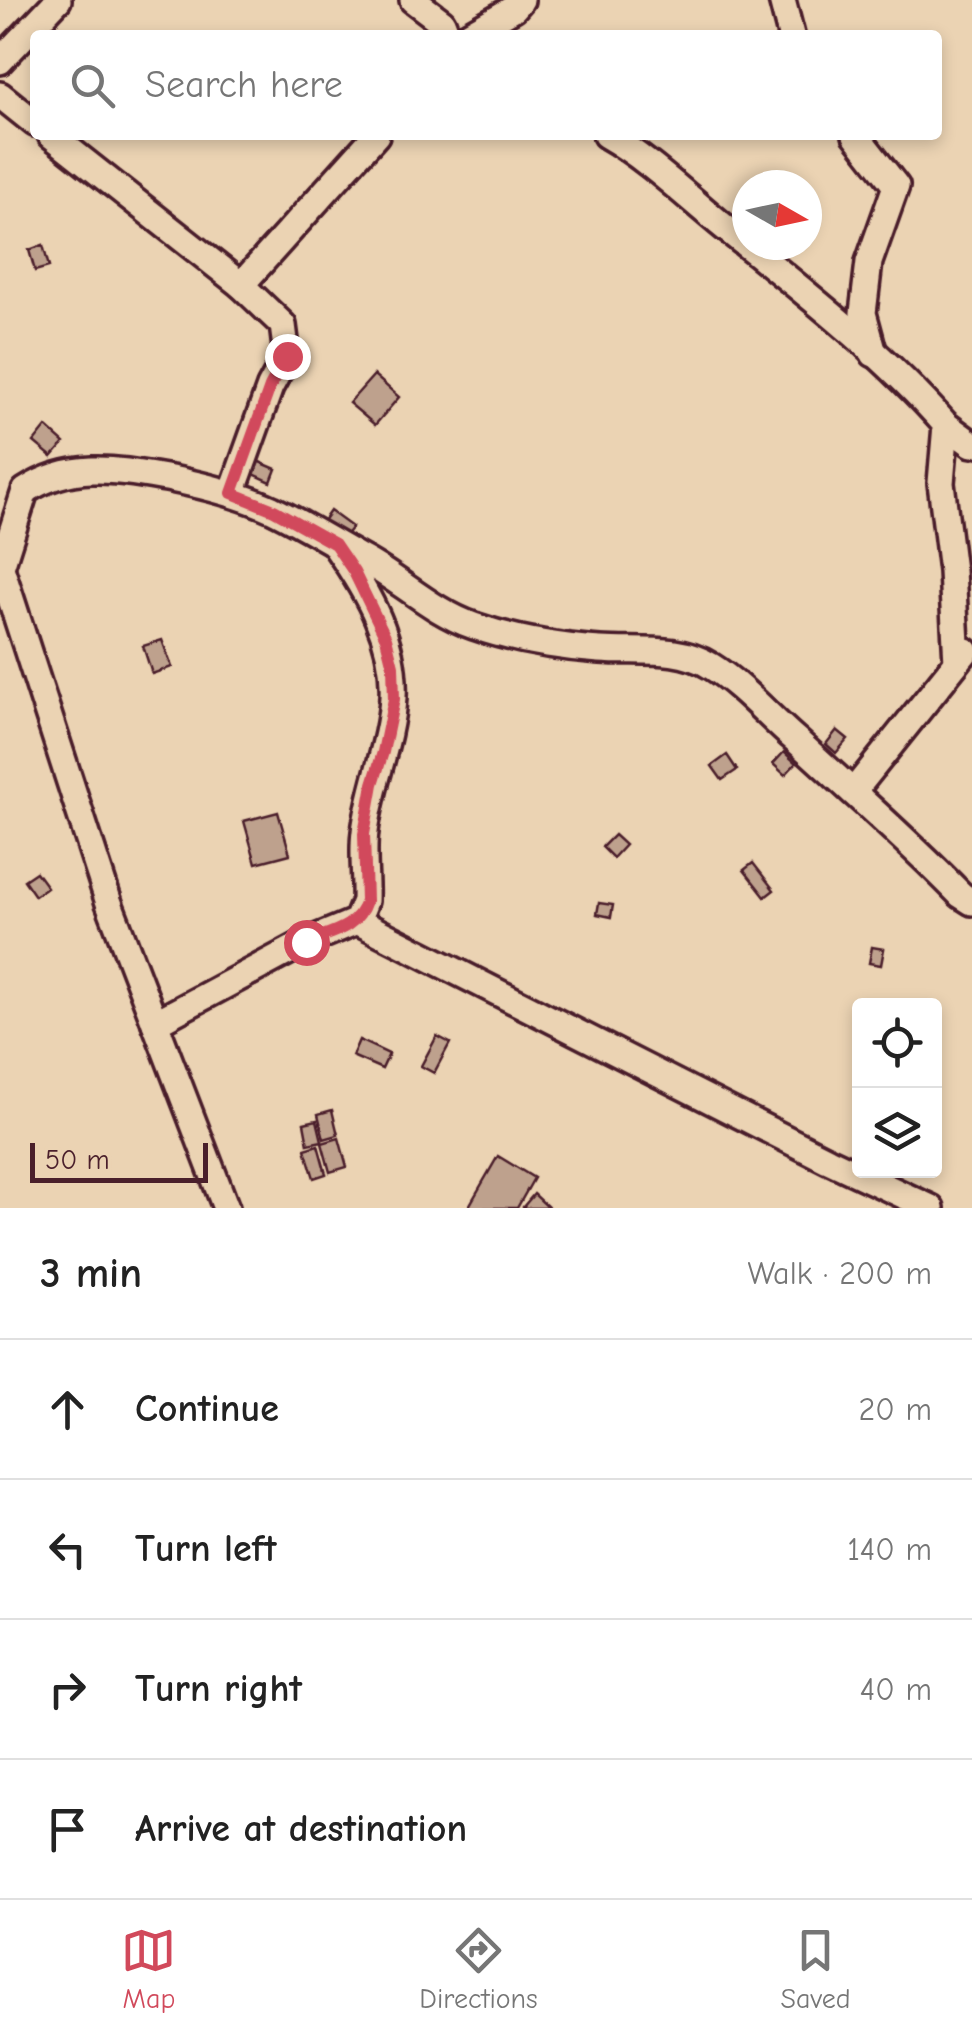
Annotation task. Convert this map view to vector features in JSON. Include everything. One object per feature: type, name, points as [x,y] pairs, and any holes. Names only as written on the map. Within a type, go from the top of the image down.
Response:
[{"type":"street","points":[[0,61],[58,0]]},
{"type":"street","points":[[413,0],[442,22],[445,30]]},
{"type":"street","points":[[477,30],[521,0]]},
{"type":"street","points":[[782,0],[790,30]]},
{"type":"street","points":[[0,95],[30,118]]},
{"type":"street","points":[[57,140],[283,325],[287,356],[270,387],[232,493]]},
{"type":"street","points":[[240,286],[371,140]]},
{"type":"street","points":[[614,140],[744,243],[914,388],[946,425],[972,444]]},
{"type":"street","points":[[860,140],[896,186],[869,262],[864,313],[874,354]]},
{"type":"street","points":[[853,792],[964,653],[941,483],[946,425]]},
{"type":"street","points":[[226,1208],[109,903],[0,566],[25,492],[55,475],[112,468],[232,493],[274,510],[471,625],[510,637],[555,644],[602,650],[654,650],[699,659],[750,694],[792,738],[972,902]]},
{"type":"street","points":[[155,1023],[306,942],[357,921],[366,901],[364,834],[394,699],[393,666],[372,606],[335,544]]},
{"type":"street","points":[[357,921],[828,1160],[931,1208]]},
{"type":"building","points":[[43,245],[49,267],[35,271],[29,250]]},
{"type":"building","points":[[374,375],[399,397],[375,425],[349,403]]},
{"type":"building","points":[[46,427],[64,443],[52,457],[34,442]]},
{"type":"building","points":[[255,460],[276,469],[271,482],[249,472]]},
{"type":"building","points":[[330,511],[352,527],[344,537],[323,521]]},
{"type":"building","points":[[162,640],[172,667],[152,674],[143,646]]},
{"type":"building","points":[[837,730],[848,739],[836,753],[826,744]]},
{"type":"building","points":[[784,752],[796,763],[785,775],[773,764]]},
{"type":"building","points":[[727,755],[737,770],[722,780],[712,766]]},
{"type":"building","points":[[278,812],[290,854],[256,863],[244,821]]},
{"type":"building","points":[[614,835],[625,845],[613,858],[602,847]]},
{"type":"building","points":[[753,863],[774,890],[765,897],[744,870]]},
{"type":"building","points":[[36,872],[47,887],[35,896],[24,880]]},
{"type":"building","points":[[599,903],[613,905],[611,917],[597,914]]},
{"type":"building","points":[[872,947],[884,949],[881,965],[869,963]]},
{"type":"building","points":[[437,1036],[450,1043],[434,1073],[421,1066]]},
{"type":"building","points":[[359,1040],[389,1054],[382,1069],[352,1056]]},
{"type":"building","points":[[332,1110],[338,1135],[324,1139],[318,1114]]},
{"type":"building","points":[[317,1120],[322,1141],[308,1144],[304,1123]]},
{"type":"building","points":[[339,1138],[347,1167],[330,1172],[322,1143]]},
{"type":"building","points":[[318,1145],[326,1174],[314,1178],[305,1149]]},
{"type":"building","points":[[498,1156],[534,1178],[517,1208],[468,1208]]},
{"type":"building","points":[[534,1194],[549,1208],[524,1208]]},
{"type":"route","points":[[287,356],[270,387],[232,493],[274,510],[335,544],[372,606],[393,666],[394,699],[364,834],[363,911],[357,921],[306,942]]}]
